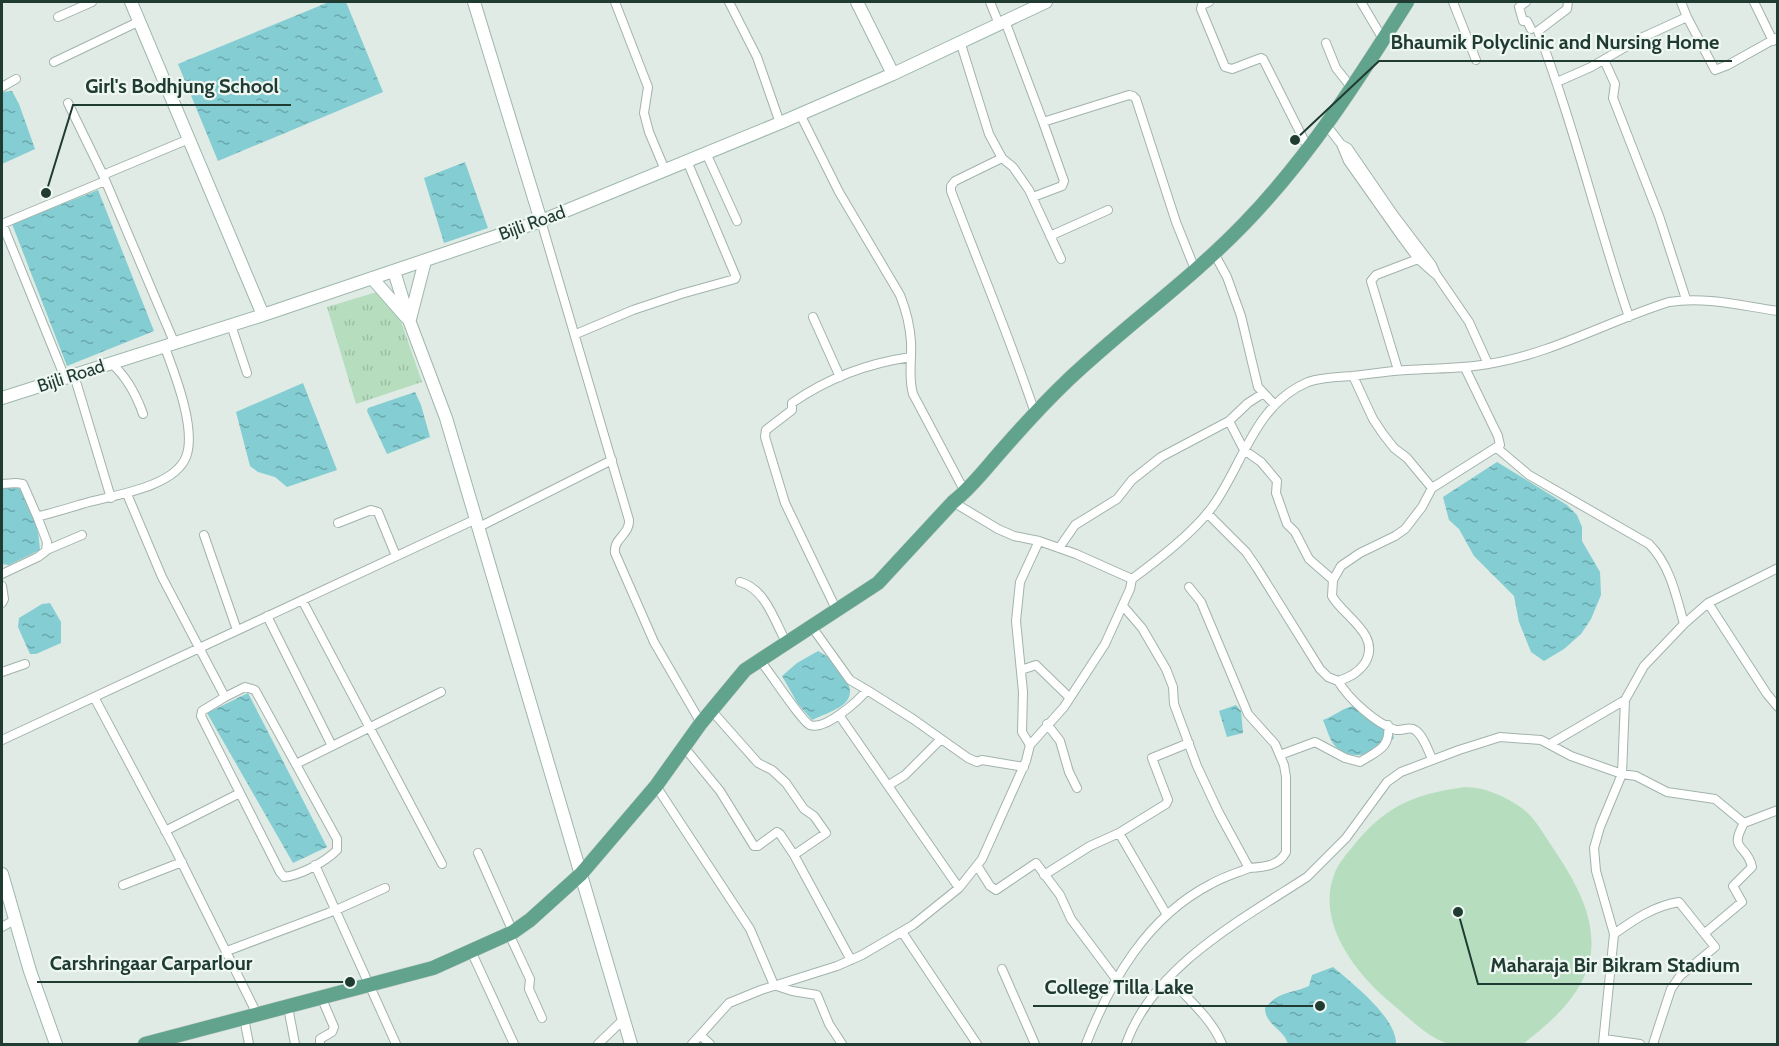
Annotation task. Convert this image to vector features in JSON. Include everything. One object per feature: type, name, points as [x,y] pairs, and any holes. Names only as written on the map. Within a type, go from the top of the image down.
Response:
[{"type":"main road","points":[[145,1044],[168,1041],[251,1016],[433,968],[511,933],[530,920],[581,874],[656,786],[701,723],[736,680],[759,660],[878,583],[965,492],[1035,413],[1076,373],[1196,272],[1244,224],[1327,126],[1407,2]]},
{"type":"street","points":[[58,17],[92,2]]},
{"type":"street","points":[[131,2],[264,315]]},
{"type":"street","points":[[474,2],[576,334],[629,526],[617,541],[614,547],[615,553],[654,642],[701,723]]},
{"type":"street","points":[[615,2],[648,87],[644,113],[649,132],[665,170]]},
{"type":"street","points":[[729,2],[757,57],[780,123]]},
{"type":"street","points":[[857,2],[893,74]]},
{"type":"street","points":[[990,2],[1002,22],[1043,122],[1064,181],[1062,186],[1033,197]]},
{"type":"street","name":"Bijli Road","points":[[2,398],[264,315],[541,221],[893,74],[1046,2]]},
{"type":"street","points":[[1209,2],[1202,5],[1201,9],[1225,67],[1232,69],[1263,59],[1309,150]]},
{"type":"street","points":[[1361,2],[1383,39]]},
{"type":"street","points":[[1452,2],[1476,60]]},
{"type":"street","points":[[1526,2],[1519,7],[1523,21],[1527,21],[1531,29]]},
{"type":"street","points":[[1568,2],[1568,9],[1538,31],[1557,82],[1609,258],[1629,317]]},
{"type":"street","points":[[1681,2],[1715,70],[1775,39],[1754,2]]},
{"type":"street","points":[[1557,82],[1688,17]]},
{"type":"street","points":[[54,62],[140,21]]},
{"type":"street","points":[[960,41],[986,126],[1002,158],[1013,167],[1033,197],[1061,259]]},
{"type":"street","points":[[1326,43],[1336,68],[1351,87]]},
{"type":"street","points":[[1604,60],[1615,84],[1613,98],[1659,216],[1686,299]]},
{"type":"street","points":[[2,87],[16,79]]},
{"type":"street","points":[[1043,122],[1133,96],[1176,222],[1196,272]]},
{"type":"street","points":[[38,516],[127,494],[170,476],[180,467],[186,457],[188,447],[187,424],[169,344],[104,178],[68,103]]},
{"type":"street","points":[[800,114],[838,192],[900,295],[911,340],[910,382],[913,394],[965,492]]},
{"type":"street","points":[[1327,126],[1341,144],[1348,161],[1418,259],[1436,274]]},
{"type":"street","points":[[111,498],[70,376],[2,224],[189,139]]},
{"type":"street","points":[[1341,144],[1348,148],[1432,265],[1469,322],[1488,364]]},
{"type":"street","points":[[706,153],[737,221]]},
{"type":"street","points":[[1002,158],[955,181],[951,186],[951,191],[979,267],[1006,328],[1035,413]]},
{"type":"street","points":[[576,334],[633,310],[735,279],[722,242],[687,161]]},
{"type":"street","points":[[1050,236],[1108,210]]},
{"type":"street","points":[[1214,253],[1235,296],[1258,387],[1274,405]]},
{"type":"street","points":[[1398,370],[1371,280],[1376,275],[1418,259]]},
{"type":"street","points":[[409,320],[425,261]]},
{"type":"street","points":[[394,271],[409,320],[446,418],[631,1044]]},
{"type":"street","points":[[372,278],[409,320]]},
{"type":"street","points":[[692,1044],[729,1004],[774,985],[851,960],[902,932],[959,888],[978,867],[1024,767],[1030,745],[1064,707],[1105,644],[1132,579],[1156,562],[1207,513],[1224,490],[1256,429],[1274,405],[1299,386],[1309,381],[1398,370],[1465,368],[1511,361],[1544,351],[1657,306],[1686,299],[1778,311]]},
{"type":"street","points":[[813,317],[840,377]]},
{"type":"street","points":[[231,325],[247,373]]},
{"type":"street","points":[[837,610],[785,503],[765,437],[766,430],[792,410],[792,403],[840,377],[879,363],[911,357]]},
{"type":"street","points":[[111,363],[129,383],[143,414]]},
{"type":"street","points":[[1338,681],[1358,672],[1369,655],[1369,648],[1361,629],[1333,600],[1333,580],[1341,566],[1350,558],[1405,529],[1422,507],[1432,488],[1500,445],[1465,368]]},
{"type":"street","points":[[1353,376],[1373,419],[1383,434],[1432,488]]},
{"type":"street","points":[[1059,548],[1075,525],[1117,499],[1132,480],[1161,457],[1229,422],[1248,403],[1262,394]]},
{"type":"street","points":[[1229,422],[1244,450],[1261,462],[1277,481],[1276,493],[1287,525],[1295,532],[1309,559],[1333,580]]},
{"type":"street","points":[[1497,448],[1529,475],[1649,544],[1659,555],[1671,579],[1684,624]]},
{"type":"street","points":[[2,740],[396,556],[476,524],[612,460]]},
{"type":"street","points":[[2,484],[23,484],[38,516],[48,547],[43,555],[2,574]]},
{"type":"street","points":[[127,494],[157,566],[225,697]]},
{"type":"street","points":[[953,502],[1014,536],[1059,548],[1132,579]]},
{"type":"street","points":[[338,523],[370,510],[378,512],[396,556]]},
{"type":"street","points":[[1207,513],[1246,552],[1257,567],[1320,669],[1328,677],[1338,681],[1354,701],[1388,725],[1395,729],[1417,731],[1432,759]]},
{"type":"street","points":[[48,547],[49,549],[82,535]]},
{"type":"street","points":[[204,535],[237,630]]},
{"type":"street","points":[[1030,745],[1022,732],[1021,670],[1016,621],[1020,582],[1039,541]]},
{"type":"street","points":[[1640,1044],[1603,1042],[1614,934],[1596,871],[1594,848],[1600,826],[1622,774],[1625,700],[1644,666],[1684,624],[1708,603],[1778,568]]},
{"type":"street","points":[[740,582],[759,592],[786,642]]},
{"type":"street","points":[[2,586],[4,598],[2,603]]},
{"type":"street","points":[[1086,1044],[1116,979],[1139,944],[1167,915],[1212,883],[1249,868],[1276,864],[1282,860],[1286,852],[1286,777],[1280,755],[1275,744],[1248,714],[1201,602],[1189,587]]},
{"type":"street","points":[[302,600],[442,864]]},
{"type":"street","points":[[1708,603],[1767,694],[1778,707]]},
{"type":"street","points":[[1122,606],[1142,628],[1166,669],[1173,687],[1174,704],[1203,781],[1249,868]]},
{"type":"street","points":[[267,616],[332,746]]},
{"type":"street","points":[[812,627],[850,680],[979,761],[1024,767]]},
{"type":"street","points":[[759,660],[775,678],[802,719],[809,725],[814,726],[849,709],[867,690]]},
{"type":"street","points":[[2,672],[25,664]]},
{"type":"street","points":[[1021,670],[1036,665],[1070,697]]},
{"type":"street","points":[[245,687],[255,690],[296,764],[338,843],[337,850],[315,866],[289,876],[282,876],[201,716],[202,711],[225,697],[245,687]]},
{"type":"street","points":[[296,764],[441,692]]},
{"type":"street","points":[[94,697],[227,951],[251,1016],[249,1044]]},
{"type":"street","points":[[1550,744],[1625,700]]},
{"type":"street","points":[[711,710],[758,763],[772,770],[786,783],[826,833],[794,855]]},
{"type":"street","points":[[839,715],[959,888]]},
{"type":"street","points":[[1047,724],[1060,741],[1077,788]]},
{"type":"street","points":[[1280,755],[1315,742],[1345,758],[1360,762],[1385,746],[1389,735],[1388,725]]},
{"type":"street","points":[[1126,1044],[1132,1028],[1147,1003],[1169,978],[1200,950],[1307,877],[1322,864],[1346,838],[1387,782],[1401,772],[1432,759],[1500,737],[1541,740],[1571,756],[1622,774],[1636,776],[1667,792],[1715,799],[1744,824]]},
{"type":"street","points":[[889,785],[905,775],[941,739]]},
{"type":"street","points":[[1044,875],[1090,846],[1119,833],[1166,804],[1168,800],[1152,758],[1189,743]]},
{"type":"street","points":[[684,747],[720,791],[754,846],[758,846],[777,832],[780,834],[794,855],[851,960]]},
{"type":"street","points":[[656,786],[750,929],[774,985],[817,995],[829,1024],[842,1044]]},
{"type":"street","points":[[165,831],[240,793]]},
{"type":"street","points":[[1705,933],[1742,902],[1732,886],[1752,867],[1748,856],[1737,841],[1737,836],[1744,824],[1778,810]]},
{"type":"street","points":[[1119,833],[1167,915]]},
{"type":"street","points":[[478,853],[530,978],[529,988],[542,1018]]},
{"type":"street","points":[[123,885],[182,862]]},
{"type":"street","points":[[978,867],[990,886],[996,890],[1036,863],[1060,895],[1071,919],[1116,979]]},
{"type":"street","points":[[315,866],[396,1044]]},
{"type":"street","points":[[2,874],[30,971],[56,1044]]},
{"type":"street","points":[[227,951],[336,910],[385,888]]},
{"type":"street","points":[[1614,934],[1652,909],[1664,904],[1679,902],[1715,947],[1680,976],[1671,989],[1653,1044]]},
{"type":"street","points":[[2,927],[16,919]]},
{"type":"street","points":[[902,932],[977,1044]]},
{"type":"street","points":[[471,951],[514,1044]]},
{"type":"street","points":[[1002,969],[1035,1044]]},
{"type":"street","points":[[1169,978],[1207,1020],[1222,1044]]},
{"type":"street","points":[[320,1044],[320,1040],[332,1032],[334,1027],[321,999]]},
{"type":"street","points":[[288,1007],[295,1044]]},
{"type":"street","points":[[598,1044],[624,1019]]},
{"type":"street","points":[[700,1035],[710,1044]]},
{"type":"green space","points":[[380,291],[395,304],[422,382],[356,404],[327,307]]},
{"type":"green space","points":[[1464,787],[1495,793],[1527,812],[1568,871],[1587,913],[1592,943],[1590,959],[1580,985],[1564,1007],[1523,1044],[1452,1044],[1439,1040],[1424,1031],[1365,978],[1343,946],[1330,911],[1330,893],[1334,875],[1340,863],[1373,825],[1394,808],[1411,800]]},
{"type":"water","points":[[329,2],[346,2],[383,92],[218,161],[178,64]]},
{"type":"water","points":[[12,91],[35,149],[2,164],[2,92]]},
{"type":"water","points":[[465,162],[488,228],[444,243],[424,178]]},
{"type":"water","points":[[98,190],[154,331],[67,366],[12,224]]},
{"type":"water","points":[[303,383],[337,470],[287,487],[275,477],[258,472],[250,466],[236,412]]},
{"type":"water","points":[[415,392],[430,437],[387,454],[367,411],[368,408]]},
{"type":"water","points":[[1497,462],[1567,505],[1577,515],[1582,527],[1582,541],[1600,572],[1601,595],[1591,619],[1581,634],[1564,649],[1544,661],[1531,652],[1519,622],[1514,596],[1474,556],[1459,529],[1449,520],[1443,497]]},
{"type":"water","points":[[13,486],[20,489],[30,503],[40,550],[9,565],[2,564],[2,489]]},
{"type":"water","points":[[50,603],[61,622],[61,643],[36,654],[30,654],[18,627],[19,618],[42,604]]},
{"type":"water","points":[[818,651],[831,660],[842,673],[850,691],[849,698],[844,704],[812,720],[798,704],[782,676],[797,663]]},
{"type":"water","points":[[248,693],[327,847],[293,863],[207,713]]},
{"type":"water","points":[[1236,705],[1241,711],[1243,733],[1227,737],[1219,711]]},
{"type":"water","points":[[1355,706],[1392,732],[1394,738],[1382,748],[1366,754],[1349,754],[1335,746],[1323,720]]},
{"type":"water","points":[[1333,967],[1382,1012],[1394,1034],[1396,1044],[1288,1044],[1283,1034],[1268,1019],[1265,1008],[1280,996],[1309,986],[1312,975]]},
{"type":"place","name":"Bhaumik Polyclinic and Nursing Home","points":[[1295,140]]},
{"type":"place","name":"Girl's Bodhjung School","points":[[46,193]]},
{"type":"place","name":"Maharaja Bir Bikram Stadium","points":[[1458,912]]},
{"type":"place","name":"Carshringaar Carparlour","points":[[350,982]]},
{"type":"place","name":"College Tilla Lake","points":[[1320,1006]]}]
